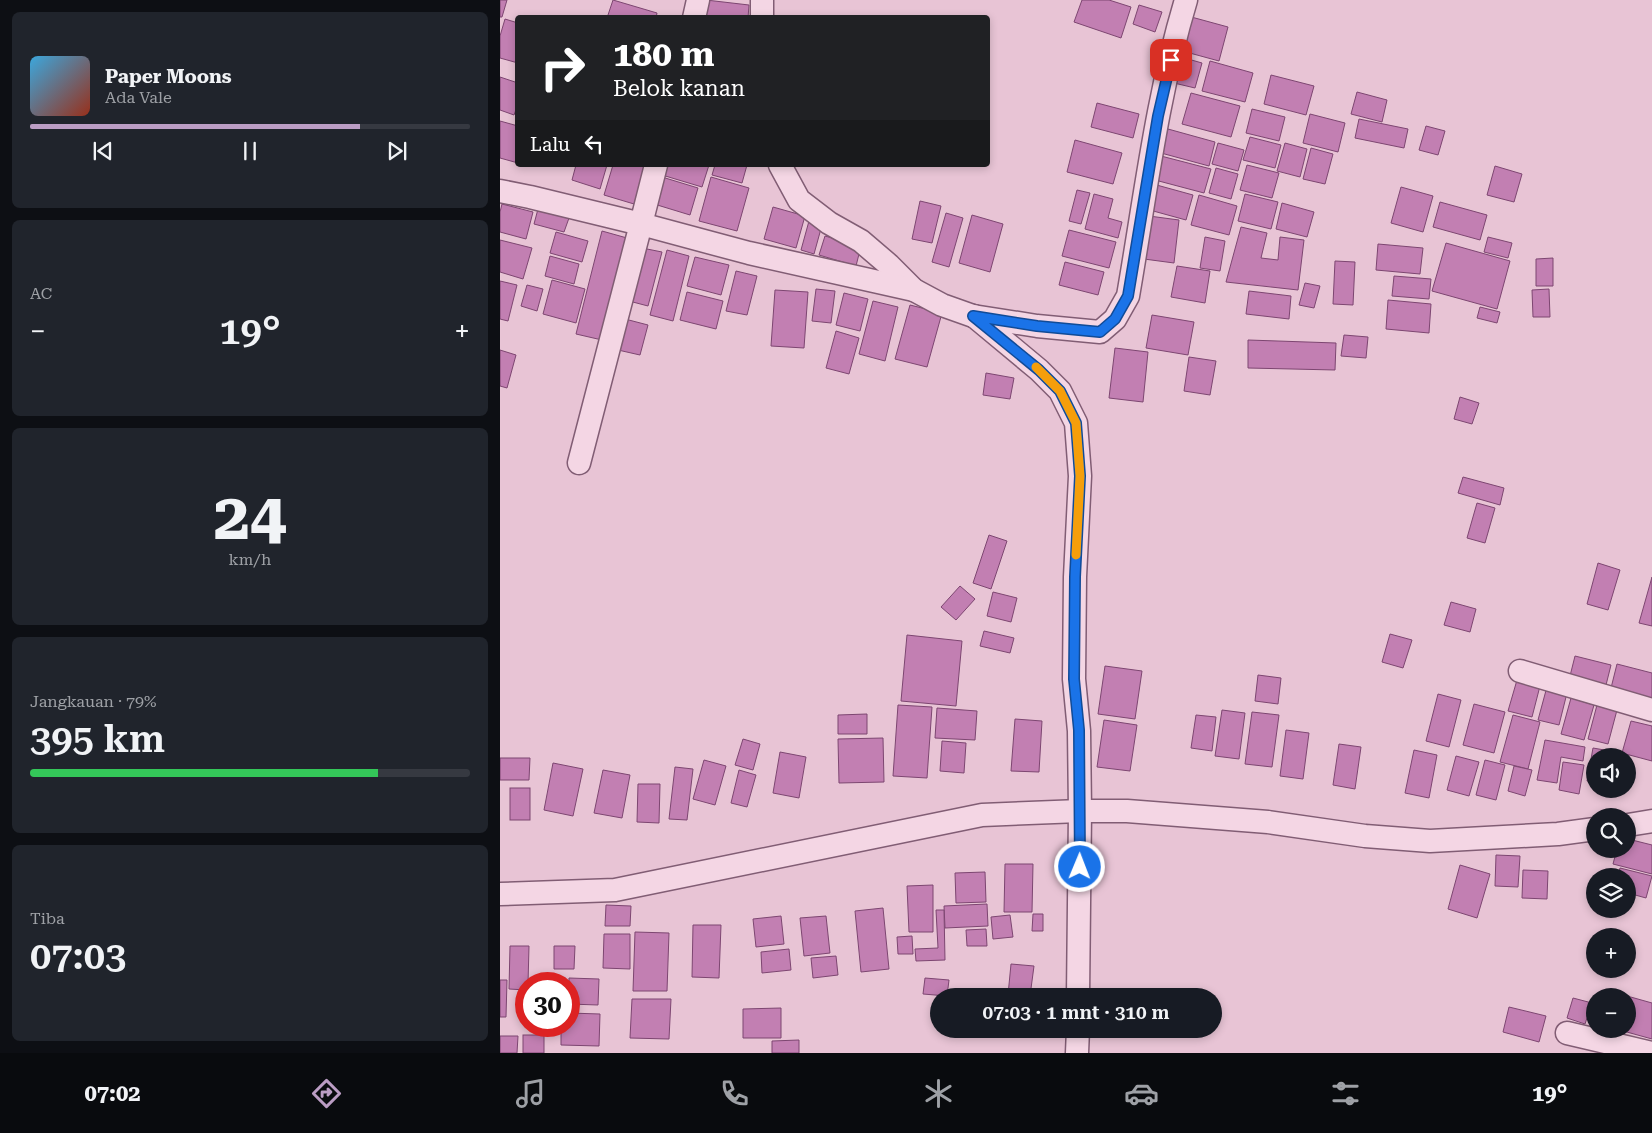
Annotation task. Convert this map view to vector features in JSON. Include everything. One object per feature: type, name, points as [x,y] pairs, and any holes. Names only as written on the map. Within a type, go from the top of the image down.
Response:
[{"type":"street","points":[[695,15],[698,0]]},
{"type":"street","points":[[762,0],[762,15]]},
{"type":"street","points":[[781,167],[799,200],[830,223],[861,241],[914,290],[942,305],[973,316],[1037,326],[1100,332],[1115,319],[1128,296],[1158,116],[1186,0]]},
{"type":"street","points":[[579,463],[655,167]]},
{"type":"street","points":[[500,191],[641,224],[749,253],[914,290]]},
{"type":"street","points":[[973,316],[1039,370],[1060,391],[1076,423],[1080,476],[1075,577],[1074,679],[1079,730],[1078,988]]},
{"type":"street","points":[[1520,671],[1652,710]]},
{"type":"street","points":[[500,894],[616,890],[982,815],[1127,811],[1268,822],[1365,836],[1430,841],[1558,834],[1586,830]]},
{"type":"street","points":[[1636,824],[1652,821]]},
{"type":"street","points":[[1567,1033],[1652,1053]]},
{"type":"street","points":[[1077,1053],[1078,1038]]},
{"type":"building","points":[[500,0],[507,0],[502,17],[500,17]]},
{"type":"building","points":[[613,0],[657,13],[657,15],[608,15]]},
{"type":"building","points":[[706,0],[749,5],[748,15],[704,15]]},
{"type":"building","points":[[1082,0],[1109,0],[1131,7],[1121,38],[1074,22]]},
{"type":"building","points":[[1139,5],[1162,12],[1155,32],[1133,24]]},
{"type":"building","points":[[1184,15],[1228,27],[1219,61],[1175,49]]},
{"type":"building","points":[[505,19],[515,22],[515,62],[500,58],[500,36]]},
{"type":"building","points":[[1181,57],[1202,63],[1195,88],[1174,83]]},
{"type":"building","points":[[1210,61],[1253,73],[1245,102],[1202,91]]},
{"type":"building","points":[[1271,75],[1314,86],[1306,115],[1264,104]]},
{"type":"building","points":[[500,77],[515,82],[515,112],[514,115],[500,110]]},
{"type":"building","points":[[1357,92],[1387,100],[1382,122],[1351,114]]},
{"type":"building","points":[[1191,93],[1240,106],[1231,137],[1182,124]]},
{"type":"building","points":[[1097,103],[1139,114],[1133,138],[1091,127]]},
{"type":"building","points":[[1252,109],[1285,117],[1279,141],[1246,133]]},
{"type":"building","points":[[1310,114],[1345,123],[1338,152],[1303,143]]},
{"type":"building","points":[[1359,119],[1408,129],[1404,148],[1355,138]]},
{"type":"building","points":[[500,121],[515,125],[515,162],[500,158]]},
{"type":"building","points":[[1426,126],[1445,131],[1438,155],[1419,150]]},
{"type":"building","points":[[1168,129],[1215,142],[1209,166],[1161,153]]},
{"type":"building","points":[[1250,137],[1281,145],[1275,168],[1243,160]]},
{"type":"building","points":[[1075,140],[1122,153],[1113,184],[1067,172]]},
{"type":"building","points":[[1218,143],[1244,150],[1238,171],[1212,164]]},
{"type":"building","points":[[1285,143],[1307,149],[1300,177],[1277,171]]},
{"type":"building","points":[[1311,148],[1333,154],[1325,184],[1303,179]]},
{"type":"building","points":[[1161,156],[1211,169],[1204,193],[1155,180]]},
{"type":"building","points":[[1247,165],[1279,173],[1272,198],[1240,190]]},
{"type":"building","points":[[1495,166],[1522,174],[1514,202],[1487,195]]},
{"type":"building","points":[[575,167],[606,167],[600,189],[572,180]]},
{"type":"building","points":[[612,167],[645,167],[634,204],[604,195]]},
{"type":"building","points":[[664,167],[708,167],[702,187],[662,175]]},
{"type":"building","points":[[714,167],[746,167],[742,183],[712,175]]},
{"type":"building","points":[[1216,168],[1238,174],[1231,199],[1209,193]]},
{"type":"building","points":[[662,177],[698,188],[690,215],[654,204]]},
{"type":"building","points":[[711,177],[749,188],[737,231],[699,221]]},
{"type":"building","points":[[1153,184],[1193,195],[1186,220],[1146,209]]},
{"type":"building","points":[[1401,187],[1433,196],[1423,232],[1391,223]]},
{"type":"building","points":[[1077,190],[1090,193],[1081,224],[1069,221]]},
{"type":"building","points":[[1094,194],[1113,199],[1108,218],[1122,222],[1118,238],[1085,229]]},
{"type":"building","points":[[1245,194],[1278,202],[1271,229],[1238,221]]},
{"type":"building","points":[[1199,195],[1237,206],[1229,235],[1191,225]]},
{"type":"building","points":[[920,201],[941,206],[932,243],[912,239]]},
{"type":"building","points":[[1440,202],[1487,215],[1480,240],[1433,227]]},
{"type":"building","points":[[1282,203],[1314,212],[1307,237],[1276,229]]},
{"type":"building","points":[[502,204],[533,212],[526,239],[500,232]]},
{"type":"building","points":[[773,207],[805,216],[796,248],[764,239]]},
{"type":"building","points":[[538,209],[569,218],[564,232],[534,224]]},
{"type":"building","points":[[946,213],[963,218],[949,267],[932,262]]},
{"type":"building","points":[[972,215],[1003,224],[990,272],[959,263]]},
{"type":"building","points":[[1149,216],[1179,220],[1174,263],[1144,259]]},
{"type":"building","points":[[809,221],[822,225],[814,254],[801,250]]},
{"type":"building","points":[[1241,227],[1267,233],[1261,258],[1278,260],[1280,237],[1304,240],[1298,290],[1226,282]]},
{"type":"building","points":[[1069,230],[1116,242],[1109,268],[1062,256]]},
{"type":"building","points":[[602,231],[627,238],[602,340],[576,334]]},
{"type":"building","points":[[556,232],[588,241],[582,262],[550,253]]},
{"type":"building","points":[[825,236],[861,246],[856,266],[819,255]]},
{"type":"building","points":[[1205,237],[1225,241],[1220,271],[1200,268]]},
{"type":"building","points":[[1488,237],[1512,243],[1508,258],[1484,252]]},
{"type":"building","points":[[500,240],[532,248],[523,279],[500,272]]},
{"type":"building","points":[[1446,243],[1510,261],[1497,309],[1432,291]]},
{"type":"building","points":[[1378,244],[1423,248],[1420,274],[1376,270]]},
{"type":"building","points":[[642,248],[662,252],[648,306],[629,301]]},
{"type":"building","points":[[667,250],[689,256],[673,321],[650,315]]},
{"type":"building","points":[[550,256],[579,264],[574,284],[545,276]]},
{"type":"building","points":[[695,257],[729,265],[721,295],[687,286]]},
{"type":"building","points":[[1553,258],[1553,286],[1536,286],[1536,259]]},
{"type":"building","points":[[1335,261],[1355,262],[1353,305],[1333,304]]},
{"type":"building","points":[[1065,262],[1104,272],[1098,295],[1059,285]]},
{"type":"building","points":[[1177,266],[1210,271],[1205,303],[1171,297]]},
{"type":"building","points":[[736,271],[757,276],[747,315],[726,311]]},
{"type":"building","points":[[1394,276],[1431,279],[1429,299],[1392,296]]},
{"type":"building","points":[[552,280],[585,289],[576,323],[543,314]]},
{"type":"building","points":[[500,281],[517,285],[508,321],[500,319]]},
{"type":"building","points":[[1305,283],[1320,286],[1314,308],[1299,305]]},
{"type":"building","points":[[527,285],[543,289],[537,311],[521,306]]},
{"type":"building","points":[[816,289],[835,291],[831,323],[812,321]]},
{"type":"building","points":[[1549,289],[1550,317],[1533,317],[1532,290]]},
{"type":"building","points":[[775,290],[808,292],[804,348],[771,346]]},
{"type":"building","points":[[1249,291],[1291,296],[1289,319],[1246,314]]},
{"type":"building","points":[[687,292],[723,301],[716,329],[680,320]]},
{"type":"building","points":[[844,293],[868,299],[860,331],[836,325]]},
{"type":"building","points":[[1388,300],[1431,304],[1429,333],[1386,329]]},
{"type":"building","points":[[873,301],[898,307],[885,361],[859,354]]},
{"type":"building","points":[[910,305],[942,313],[927,367],[895,359]]},
{"type":"building","points":[[1480,307],[1500,312],[1497,323],[1477,318]]},
{"type":"building","points":[[1152,315],[1194,322],[1188,355],[1146,348]]},
{"type":"building","points":[[625,319],[648,325],[640,355],[618,350]]},
{"type":"building","points":[[836,331],[859,338],[849,374],[826,368]]},
{"type":"building","points":[[1344,335],[1368,337],[1366,358],[1341,356]]},
{"type":"building","points":[[1248,340],[1336,343],[1335,370],[1248,368]]},
{"type":"building","points":[[1115,348],[1148,352],[1143,402],[1109,398]]},
{"type":"building","points":[[500,350],[516,355],[507,388],[500,386]]},
{"type":"building","points":[[1189,357],[1216,361],[1210,395],[1184,391]]},
{"type":"building","points":[[986,373],[1014,378],[1010,399],[983,395]]},
{"type":"building","points":[[1460,397],[1479,403],[1472,424],[1454,419]]},
{"type":"building","points":[[1463,477],[1504,488],[1500,505],[1458,493]]},
{"type":"building","points":[[1477,503],[1495,508],[1485,543],[1467,538]]},
{"type":"building","points":[[989,535],[1007,541],[991,589],[973,583]]},
{"type":"building","points":[[1598,563],[1620,570],[1608,610],[1587,604]]},
{"type":"building","points":[[1652,577],[1652,626],[1639,623]]},
{"type":"building","points":[[960,586],[975,599],[956,620],[941,607]]},
{"type":"building","points":[[993,592],[1017,598],[1011,622],[987,616]]},
{"type":"building","points":[[1451,602],[1476,609],[1470,632],[1444,625]]},
{"type":"building","points":[[984,631],[1014,638],[1010,653],[980,646]]},
{"type":"building","points":[[1390,634],[1412,640],[1403,668],[1382,662]]},
{"type":"building","points":[[907,635],[962,641],[956,706],[901,701]]},
{"type":"building","points":[[1575,656],[1611,665],[1605,689],[1569,680]]},
{"type":"building","points":[[1617,664],[1652,673],[1652,703],[1610,692]]},
{"type":"building","points":[[1105,666],[1142,671],[1135,719],[1098,714]]},
{"type":"building","points":[[1258,675],[1281,678],[1278,704],[1255,701]]},
{"type":"building","points":[[1517,680],[1540,686],[1532,717],[1508,711]]},
{"type":"building","points":[[1548,683],[1568,689],[1559,725],[1538,720]]},
{"type":"building","points":[[1438,694],[1461,700],[1449,747],[1426,741]]},
{"type":"building","points":[[1571,698],[1594,705],[1584,740],[1561,734]]},
{"type":"building","points":[[1474,704],[1505,712],[1494,753],[1463,745]]},
{"type":"building","points":[[898,705],[932,707],[927,778],[893,776]]},
{"type":"building","points":[[1597,705],[1617,710],[1608,744],[1588,739]]},
{"type":"building","points":[[937,708],[977,711],[975,740],[935,738]]},
{"type":"building","points":[[1222,710],[1245,713],[1239,759],[1215,756]]},
{"type":"building","points":[[1252,712],[1279,715],[1272,767],[1245,764]]},
{"type":"building","points":[[867,714],[867,734],[838,734],[838,715]]},
{"type":"building","points":[[1196,715],[1216,717],[1212,751],[1191,748]]},
{"type":"building","points":[[1513,715],[1540,722],[1528,769],[1500,762]]},
{"type":"building","points":[[1015,719],[1042,721],[1039,772],[1011,771]]},
{"type":"building","points":[[1104,720],[1137,725],[1130,771],[1097,767]]},
{"type":"building","points":[[1631,721],[1652,726],[1652,761],[1636,757],[1636,748],[1623,748]]},
{"type":"building","points":[[1286,730],[1309,733],[1303,779],[1280,776]]},
{"type":"building","points":[[883,738],[884,782],[839,783],[838,739]]},
{"type":"building","points":[[743,739],[760,744],[753,770],[735,765]]},
{"type":"building","points":[[1545,740],[1585,747],[1583,761],[1561,757],[1557,783],[1537,780]]},
{"type":"building","points":[[942,741],[966,743],[964,773],[940,771]]},
{"type":"building","points":[[1339,744],[1361,747],[1355,789],[1333,785]]},
{"type":"building","points":[[1414,750],[1437,755],[1429,798],[1405,793]]},
{"type":"building","points":[[780,752],[806,757],[799,798],[773,793]]},
{"type":"building","points":[[1456,756],[1479,762],[1469,796],[1447,790]]},
{"type":"building","points":[[500,758],[530,758],[529,780],[500,780]]},
{"type":"building","points":[[704,760],[726,766],[715,805],[693,799]]},
{"type":"building","points":[[1485,760],[1505,765],[1496,800],[1476,795]]},
{"type":"building","points":[[1563,762],[1584,765],[1579,794],[1559,790]]},
{"type":"building","points":[[553,763],[583,769],[573,816],[544,810]]},
{"type":"building","points":[[1514,766],[1532,770],[1525,796],[1508,791]]},
{"type":"building","points":[[675,767],[693,769],[687,820],[669,819]]},
{"type":"building","points":[[603,770],[630,775],[622,818],[594,813]]},
{"type":"building","points":[[739,770],[756,775],[747,807],[731,803]]},
{"type":"building","points":[[638,784],[660,784],[659,823],[637,822]]},
{"type":"building","points":[[510,788],[530,788],[530,820],[510,820]]},
{"type":"building","points":[[1636,841],[1652,845],[1652,874],[1636,870],[1636,868],[1613,864],[1615,858],[1636,858]]},
{"type":"building","points":[[1496,855],[1520,856],[1518,887],[1495,886]]},
{"type":"building","points":[[1005,864],[1033,864],[1032,912],[1004,912]]},
{"type":"building","points":[[1460,865],[1490,874],[1477,918],[1448,909]]},
{"type":"building","points":[[1523,870],[1548,871],[1547,899],[1522,898]]},
{"type":"building","points":[[985,872],[986,902],[956,903],[955,873]]},
{"type":"building","points":[[1636,872],[1652,876],[1646,898],[1636,895]]},
{"type":"building","points":[[933,885],[933,932],[909,932],[907,886]]},
{"type":"building","points":[[987,904],[988,926],[945,928],[944,906]]},
{"type":"building","points":[[606,905],[631,906],[630,926],[605,926]]},
{"type":"building","points":[[883,908],[889,969],[861,972],[855,911]]},
{"type":"building","points":[[936,910],[944,910],[945,960],[916,961],[915,949],[938,948]]},
{"type":"building","points":[[1033,914],[1043,914],[1043,931],[1032,931]]},
{"type":"building","points":[[1010,915],[1013,937],[993,939],[991,917]]},
{"type":"building","points":[[781,916],[784,944],[756,947],[753,919]]},
{"type":"building","points":[[826,916],[830,953],[804,956],[800,918]]},
{"type":"building","points":[[693,925],[721,925],[719,978],[692,977]]},
{"type":"building","points":[[986,929],[987,946],[967,946],[966,930]]},
{"type":"building","points":[[635,932],[669,933],[667,991],[633,991]]},
{"type":"building","points":[[604,934],[630,934],[630,969],[603,968]]},
{"type":"building","points":[[912,936],[913,954],[898,954],[897,937]]},
{"type":"building","points":[[510,946],[529,946],[528,972],[515,972],[515,989],[509,989]]},
{"type":"building","points":[[554,946],[575,946],[574,969],[554,969]]},
{"type":"building","points":[[789,949],[791,970],[762,973],[761,952]]},
{"type":"building","points":[[836,956],[838,975],[813,978],[811,958]]},
{"type":"building","points":[[1011,964],[1034,966],[1031,988],[1009,988]]},
{"type":"building","points":[[580,978],[599,979],[598,1005],[580,1004]]},
{"type":"building","points":[[925,978],[949,980],[948,988],[930,988],[930,995],[923,994]]},
{"type":"building","points":[[500,980],[507,980],[506,1017],[500,1017]]},
{"type":"building","points":[[1573,998],[1586,1001],[1585,1024],[1567,1018]]},
{"type":"building","points":[[1636,998],[1652,1003],[1652,1039],[1636,1035]]},
{"type":"building","points":[[632,999],[671,999],[669,1039],[630,1038]]},
{"type":"building","points":[[1509,1007],[1546,1016],[1539,1042],[1503,1032]]},
{"type":"building","points":[[781,1008],[781,1038],[743,1038],[743,1009]]},
{"type":"building","points":[[580,1013],[600,1014],[599,1046],[561,1045],[561,1037],[580,1037]]},
{"type":"building","points":[[500,1036],[518,1037],[517,1053],[500,1053]]},
{"type":"building","points":[[523,1037],[544,1037],[544,1053],[523,1053]]},
{"type":"building","points":[[799,1040],[799,1053],[772,1053],[772,1041]]},
{"type":"slow traffic","points":[[1036,367],[1060,391],[1076,423],[1080,476],[1076,555]]},
{"type":"route","points":[[1080,867],[1079,730],[1074,679],[1075,577],[1080,476],[1076,423],[1060,391],[1039,370],[973,316],[1037,326],[1100,332],[1115,319],[1128,296],[1158,116],[1171,60]]}]
